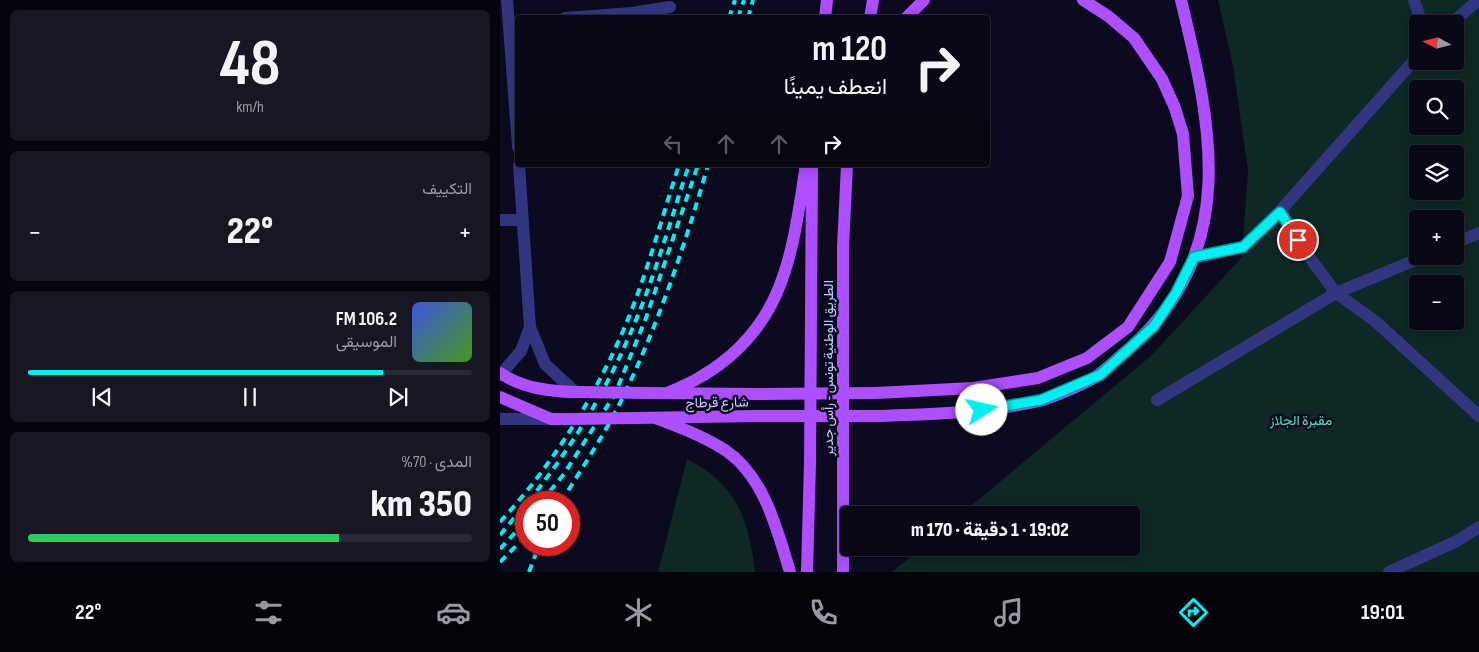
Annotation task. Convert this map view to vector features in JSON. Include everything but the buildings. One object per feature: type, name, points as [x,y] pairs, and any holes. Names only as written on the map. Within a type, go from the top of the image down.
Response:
[{"type":"main road","points":[[825,15],[826,0]]},
{"type":"main road","points":[[870,15],[873,0]]},
{"type":"main road","points":[[909,15],[924,0]]},
{"type":"main road","points":[[500,374],[528,386],[578,392],[876,394],[973,388],[1038,378],[1087,358],[1128,327],[1170,262],[1188,196],[1183,134],[1175,108],[1162,80],[1134,38],[1108,16],[1083,0]]},
{"type":"main road","name":"شارع قرطاج","points":[[554,419],[963,414],[1041,400],[1100,375],[1154,326],[1176,293],[1194,257],[1206,212],[1210,162],[1208,136],[1192,46],[1181,0]]},
{"type":"main road","points":[[667,393],[702,376],[731,355],[756,329],[775,298],[789,265],[806,167]]},
{"type":"main road","name":"الطريق الوطنية تونس - رأس جدير","points":[[807,572],[812,167]]},
{"type":"main road","name":"الطريق الوطنية تونس - رأس جدير","points":[[843,572],[842,247],[847,167]]},
{"type":"main road","points":[[500,397],[554,419]]},
{"type":"main road","points":[[655,418],[694,433],[726,450],[750,474],[768,504],[790,572]]},
{"type":"street","points":[[507,0],[515,104]]},
{"type":"street","points":[[1414,0],[1419,15]]},
{"type":"street","points":[[1461,15],[1478,0]]},
{"type":"street","points":[[605,15],[670,7]]},
{"type":"street","points":[[1194,257],[1243,247],[1280,212],[1409,66]]},
{"type":"street","points":[[519,167],[530,327],[545,364],[560,381],[578,392]]},
{"type":"street","points":[[1280,212],[1307,254],[1336,293],[1375,321],[1479,416]]},
{"type":"street","points":[[500,220],[522,220]]},
{"type":"street","points":[[1464,240],[1479,233]]},
{"type":"street","points":[[1157,400],[1336,293],[1409,263]]},
{"type":"street","points":[[500,374],[521,350],[530,327]]},
{"type":"street","name":"شارع قرطاج","points":[[500,419],[554,419]]},
{"type":"street","points":[[1389,572],[1457,540],[1479,527]]},
{"type":"green space","name":"مقبرة الجلاز","points":[[1218,0],[1479,0],[1479,572],[892,572],[911,556],[1140,556],[1140,506],[971,506],[1152,355],[1242,257],[1248,170],[1233,66]]},
{"type":"green space","points":[[687,459],[718,480],[738,505],[749,536],[755,572],[658,572]]},
{"type":"railway","points":[[730,15],[735,0]]},
{"type":"railway","points":[[739,15],[744,0]]},
{"type":"railway","points":[[749,15],[753,0]]},
{"type":"railway","points":[[500,522],[537,479],[553,456],[584,407],[611,357],[639,290],[678,167]]},
{"type":"railway","points":[[537,491],[585,422],[620,357],[647,293],[688,167]]},
{"type":"railway","points":[[550,491],[564,474],[615,394],[646,318],[697,167]]},
{"type":"railway","points":[[568,491],[609,424],[636,370],[670,283],[707,167]]},
{"type":"railway","points":[[500,535],[515,517]]},
{"type":"railway","points":[[500,549],[515,533]]},
{"type":"railway","points":[[500,562],[515,547]]},
{"type":"railway","points":[[529,572],[535,556]]},
{"type":"route","points":[[982,410],[1041,400],[1100,375],[1154,326],[1176,293],[1194,257],[1243,247],[1280,212],[1298,240]]}]
